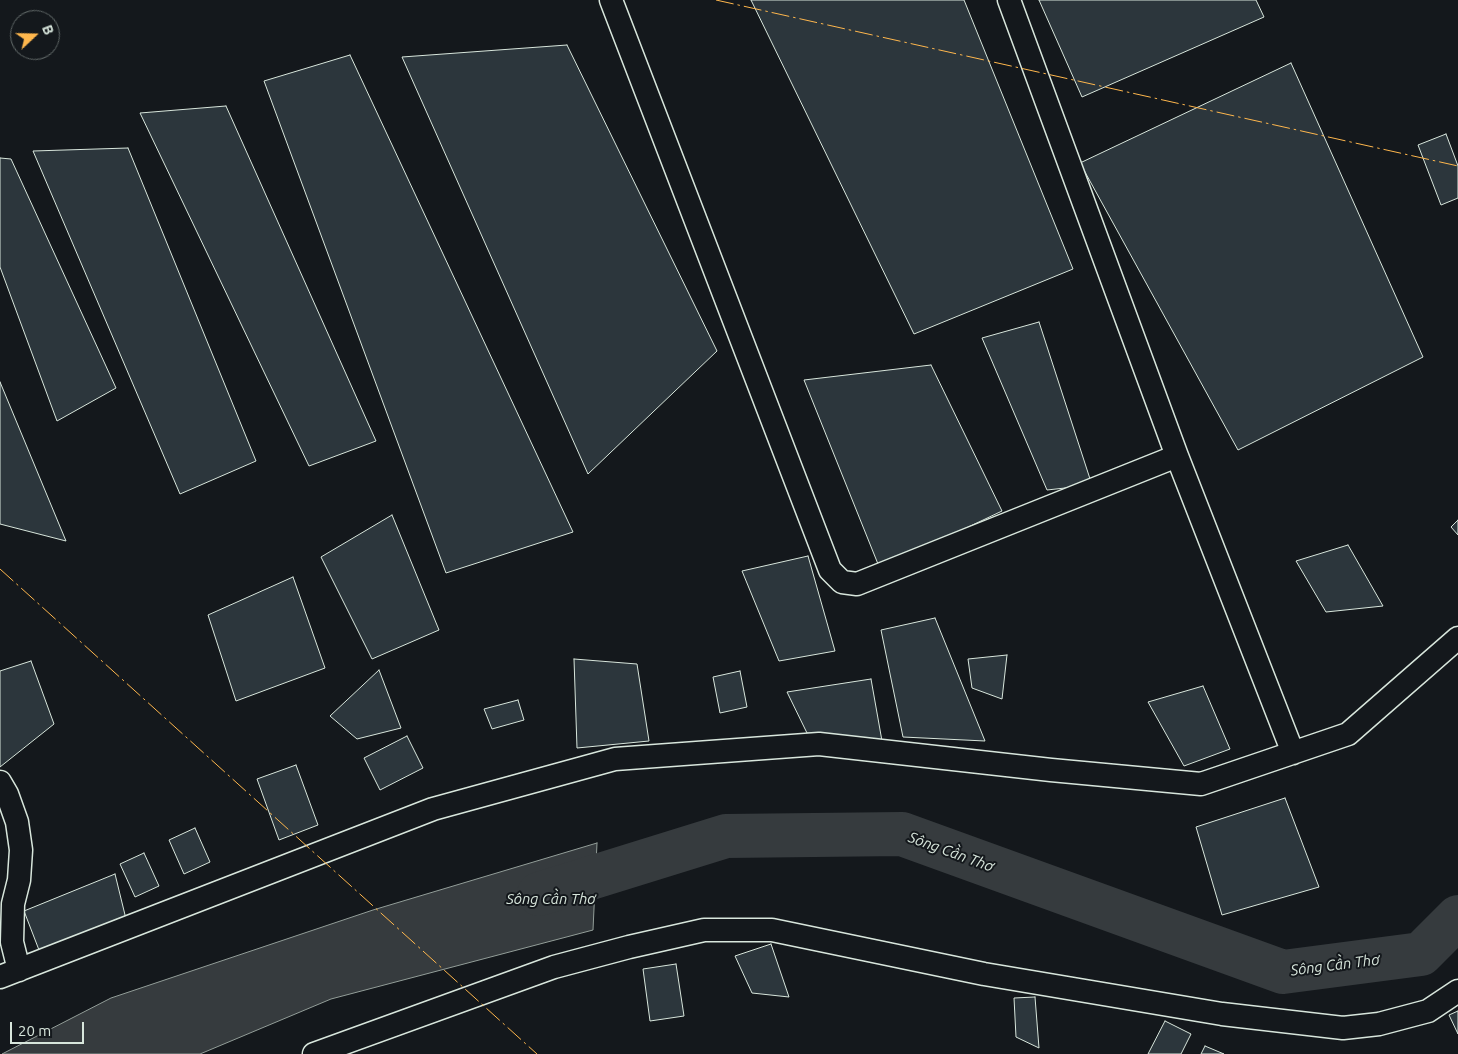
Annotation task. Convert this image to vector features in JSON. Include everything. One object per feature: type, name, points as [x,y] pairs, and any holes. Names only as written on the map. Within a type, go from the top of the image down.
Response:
[{"type":"street","points":[[611,0],[830,570],[842,582],[857,584],[1177,456]]},
{"type":"street","points":[[1009,0],[1177,456],[1293,753]]},
{"type":"street","points":[[0,782],[8,794],[17,822],[21,850],[19,880],[13,904],[10,974],[433,808],[615,759],[819,744],[1051,770],[1201,784],[1348,734],[1458,638]]},
{"type":"street","points":[[314,1054],[554,966],[704,930],[772,930],[984,974],[1222,1014],[1343,1028],[1379,1024],[1428,1012],[1458,990]]},
{"type":"water","name":"Sông Cần Thơ","points":[[597,843],[593,930],[331,999],[200,1054],[2,1054],[111,998],[373,910]]},
{"type":"building","points":[[751,0],[964,0],[1073,269],[914,334]]},
{"type":"building","points":[[1039,0],[1256,0],[1264,17],[1082,97]]},
{"type":"building","points":[[567,45],[717,351],[588,474],[402,57]]},
{"type":"building","points":[[350,55],[573,532],[446,573],[264,81]]},
{"type":"building","points":[[1291,63],[1423,357],[1238,450],[1080,163]]},
{"type":"building","points":[[226,106],[376,441],[309,466],[140,113]]},
{"type":"building","points":[[1446,134],[1458,166],[1458,198],[1441,205],[1418,145]]},
{"type":"building","points":[[128,148],[256,461],[180,494],[33,151]]},
{"type":"building","points":[[0,158],[11,159],[116,388],[57,421],[0,267]]},
{"type":"building","points":[[1039,322],[1092,485],[1047,490],[982,338]]},
{"type":"building","points":[[931,365],[1002,511],[880,569],[804,380]]},
{"type":"building","points":[[0,382],[66,541],[0,524]]},
{"type":"building","points":[[392,515],[439,630],[372,659],[321,557]]},
{"type":"building","points":[[1458,520],[1458,535],[1451,527]]},
{"type":"building","points":[[1348,545],[1383,606],[1326,612],[1296,561]]},
{"type":"building","points":[[808,556],[835,651],[779,661],[742,571]]},
{"type":"building","points":[[293,577],[325,668],[236,701],[208,615]]},
{"type":"building","points":[[935,618],[985,741],[903,737],[881,630]]},
{"type":"building","points":[[1007,655],[1002,699],[972,688],[968,659]]},
{"type":"building","points":[[574,659],[637,664],[649,741],[577,748]]},
{"type":"building","points":[[31,661],[54,724],[0,767],[0,671]]},
{"type":"building","points":[[379,670],[401,728],[357,739],[330,716]]},
{"type":"building","points":[[740,671],[747,707],[720,713],[713,677]]},
{"type":"building","points":[[871,679],[882,741],[807,733],[787,692]]},
{"type":"building","points":[[1203,686],[1230,749],[1184,766],[1148,702]]},
{"type":"building","points":[[518,700],[524,720],[492,729],[484,709]]},
{"type":"building","points":[[407,736],[423,768],[380,790],[364,758]]},
{"type":"building","points":[[296,765],[318,825],[279,840],[257,779]]},
{"type":"building","points":[[1285,798],[1319,887],[1222,915],[1196,827]]},
{"type":"building","points":[[195,828],[210,862],[184,874],[169,840]]},
{"type":"building","points":[[144,853],[159,886],[135,897],[120,864]]},
{"type":"building","points":[[115,874],[126,919],[39,950],[24,911]]},
{"type":"building","points":[[771,944],[789,997],[752,993],[735,956]]},
{"type":"building","points":[[676,964],[684,1016],[650,1021],[643,969]]},
{"type":"building","points":[[1035,997],[1039,1048],[1016,1037],[1014,998]]},
{"type":"building","points":[[1458,1011],[1458,1034],[1449,1015]]},
{"type":"building","points":[[1165,1021],[1191,1034],[1181,1054],[1148,1054]]},
{"type":"building","points":[[1205,1046],[1224,1054],[1201,1054]]},
{"type":"waterway","name":"Sông Cần Thơ","points":[[539,894],[726,836],[902,834],[1283,972],[1421,954],[1458,917]]},
{"type":"power","points":[[716,0],[1458,166]]},
{"type":"power","points":[[0,569],[537,1054]]}]
